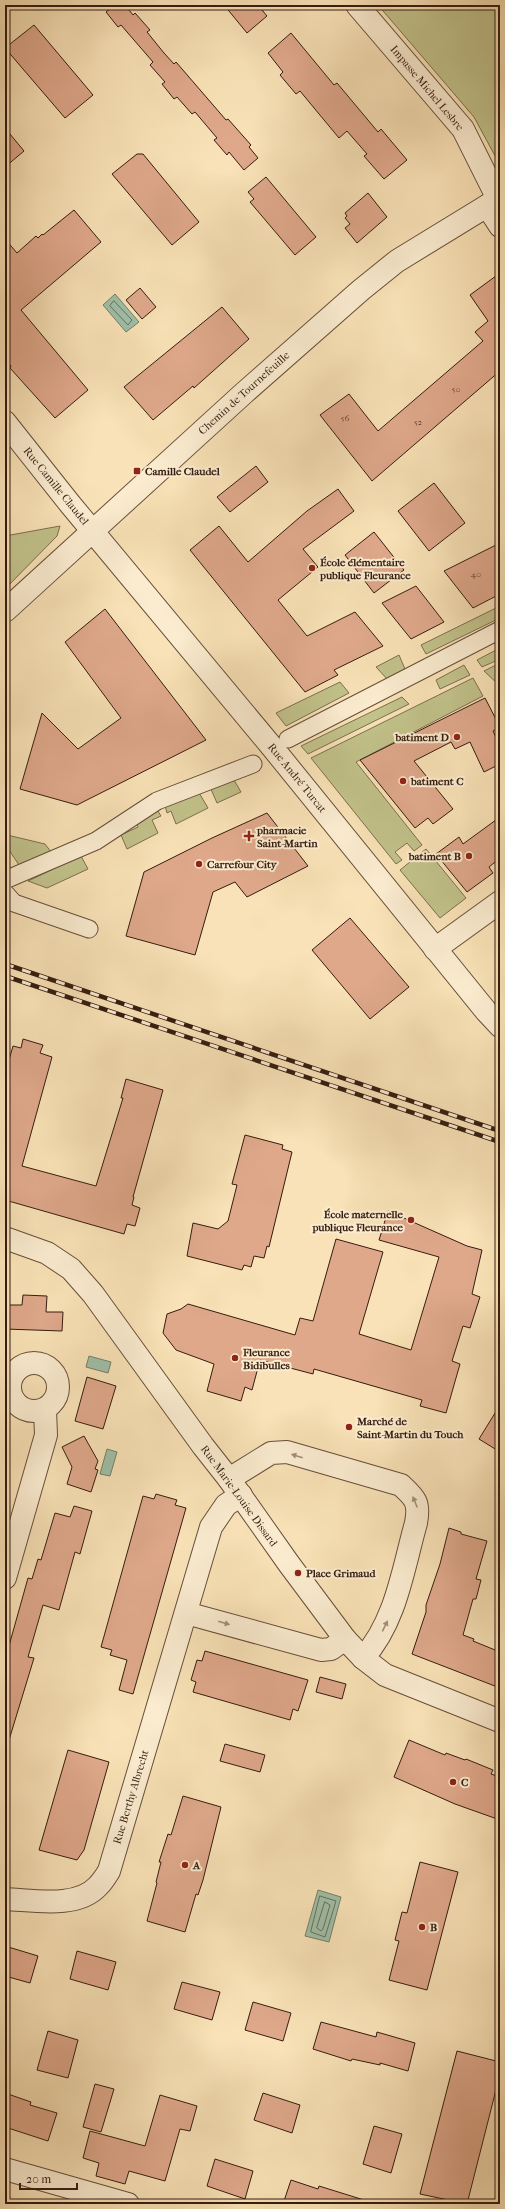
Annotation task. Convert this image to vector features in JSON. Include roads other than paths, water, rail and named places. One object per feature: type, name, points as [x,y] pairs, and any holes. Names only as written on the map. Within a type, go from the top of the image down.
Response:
[{"type":"street","name":"Impasse Michel Lesbre","points":[[357,5],[463,129],[495,201],[500,226]]},
{"type":"street","name":"Chemin de Tournefeuille","points":[[5,611],[244,393],[361,290],[404,257],[495,201]]},
{"type":"street","name":"Rue Camille Claudel","points":[[5,422],[92,531]]},
{"type":"street","name":"Rue André Turcat","points":[[92,531],[272,747],[435,949],[500,1026]]},
{"type":"street","points":[[288,739],[500,630]]},
{"type":"street","points":[[5,880],[96,841],[157,801],[253,764]]},
{"type":"street","points":[[5,893],[14,903],[88,929]]},
{"type":"street","points":[[435,949],[500,902]]},
{"type":"street","name":"Rue Marie-Louise Dissard","points":[[5,1238],[47,1253],[71,1270],[92,1294],[345,1639],[363,1658],[385,1675],[500,1721]]},
{"type":"street","points":[[5,1578],[46,1435],[45,1410]]},
{"type":"street","name":"Rue Berthy Albrecht","points":[[5,1899],[61,1901],[82,1897],[98,1887],[109,1871],[211,1527],[226,1505],[235,1487],[271,1452],[287,1452],[401,1485],[415,1498],[418,1511],[416,1523],[387,1623],[375,1644],[363,1658]]},
{"type":"street","points":[[186,1612],[321,1650],[331,1649],[345,1639]]},
{"type":"street","points":[[5,2169],[128,2204]]},
{"type":"water","points":[[115,294],[139,322],[126,332],[103,305]]},
{"type":"water","points":[[89,1356],[111,1362],[108,1373],[86,1367]]},
{"type":"water","points":[[107,1449],[117,1452],[110,1476],[100,1474]]},
{"type":"water","points":[[318,1890],[341,1897],[329,1942],[305,1936]]},
{"type":"railway","points":[[5,964],[500,1131]]},
{"type":"railway","points":[[5,976],[500,1142]]},
{"type":"place","name":"Camille Claudel","points":[[137,471]]},
{"type":"place","name":"École élémentaire publique Fleurance","points":[[312,568]]},
{"type":"place","name":"batiment D","points":[[457,737]]},
{"type":"place","name":"batiment C","points":[[403,781]]},
{"type":"place","name":"pharmacie Saint-Martin","points":[[249,836]]},
{"type":"place","name":"batiment B","points":[[469,856]]},
{"type":"place","name":"Carrefour City","points":[[199,864]]},
{"type":"place","name":"École maternelle publique Fleurance","points":[[411,1220]]},
{"type":"place","name":"Fleurance Bidibulles","points":[[235,1358]]},
{"type":"place","name":"Marché de Saint-Martin du Touch","points":[[349,1427]]},
{"type":"place","name":"Place Grimaud","points":[[298,1573]]},
{"type":"place","name":"C","points":[[453,1782]]},
{"type":"place","name":"A","points":[[185,1865]]},
{"type":"place","name":"B","points":[[422,1927]]}]
